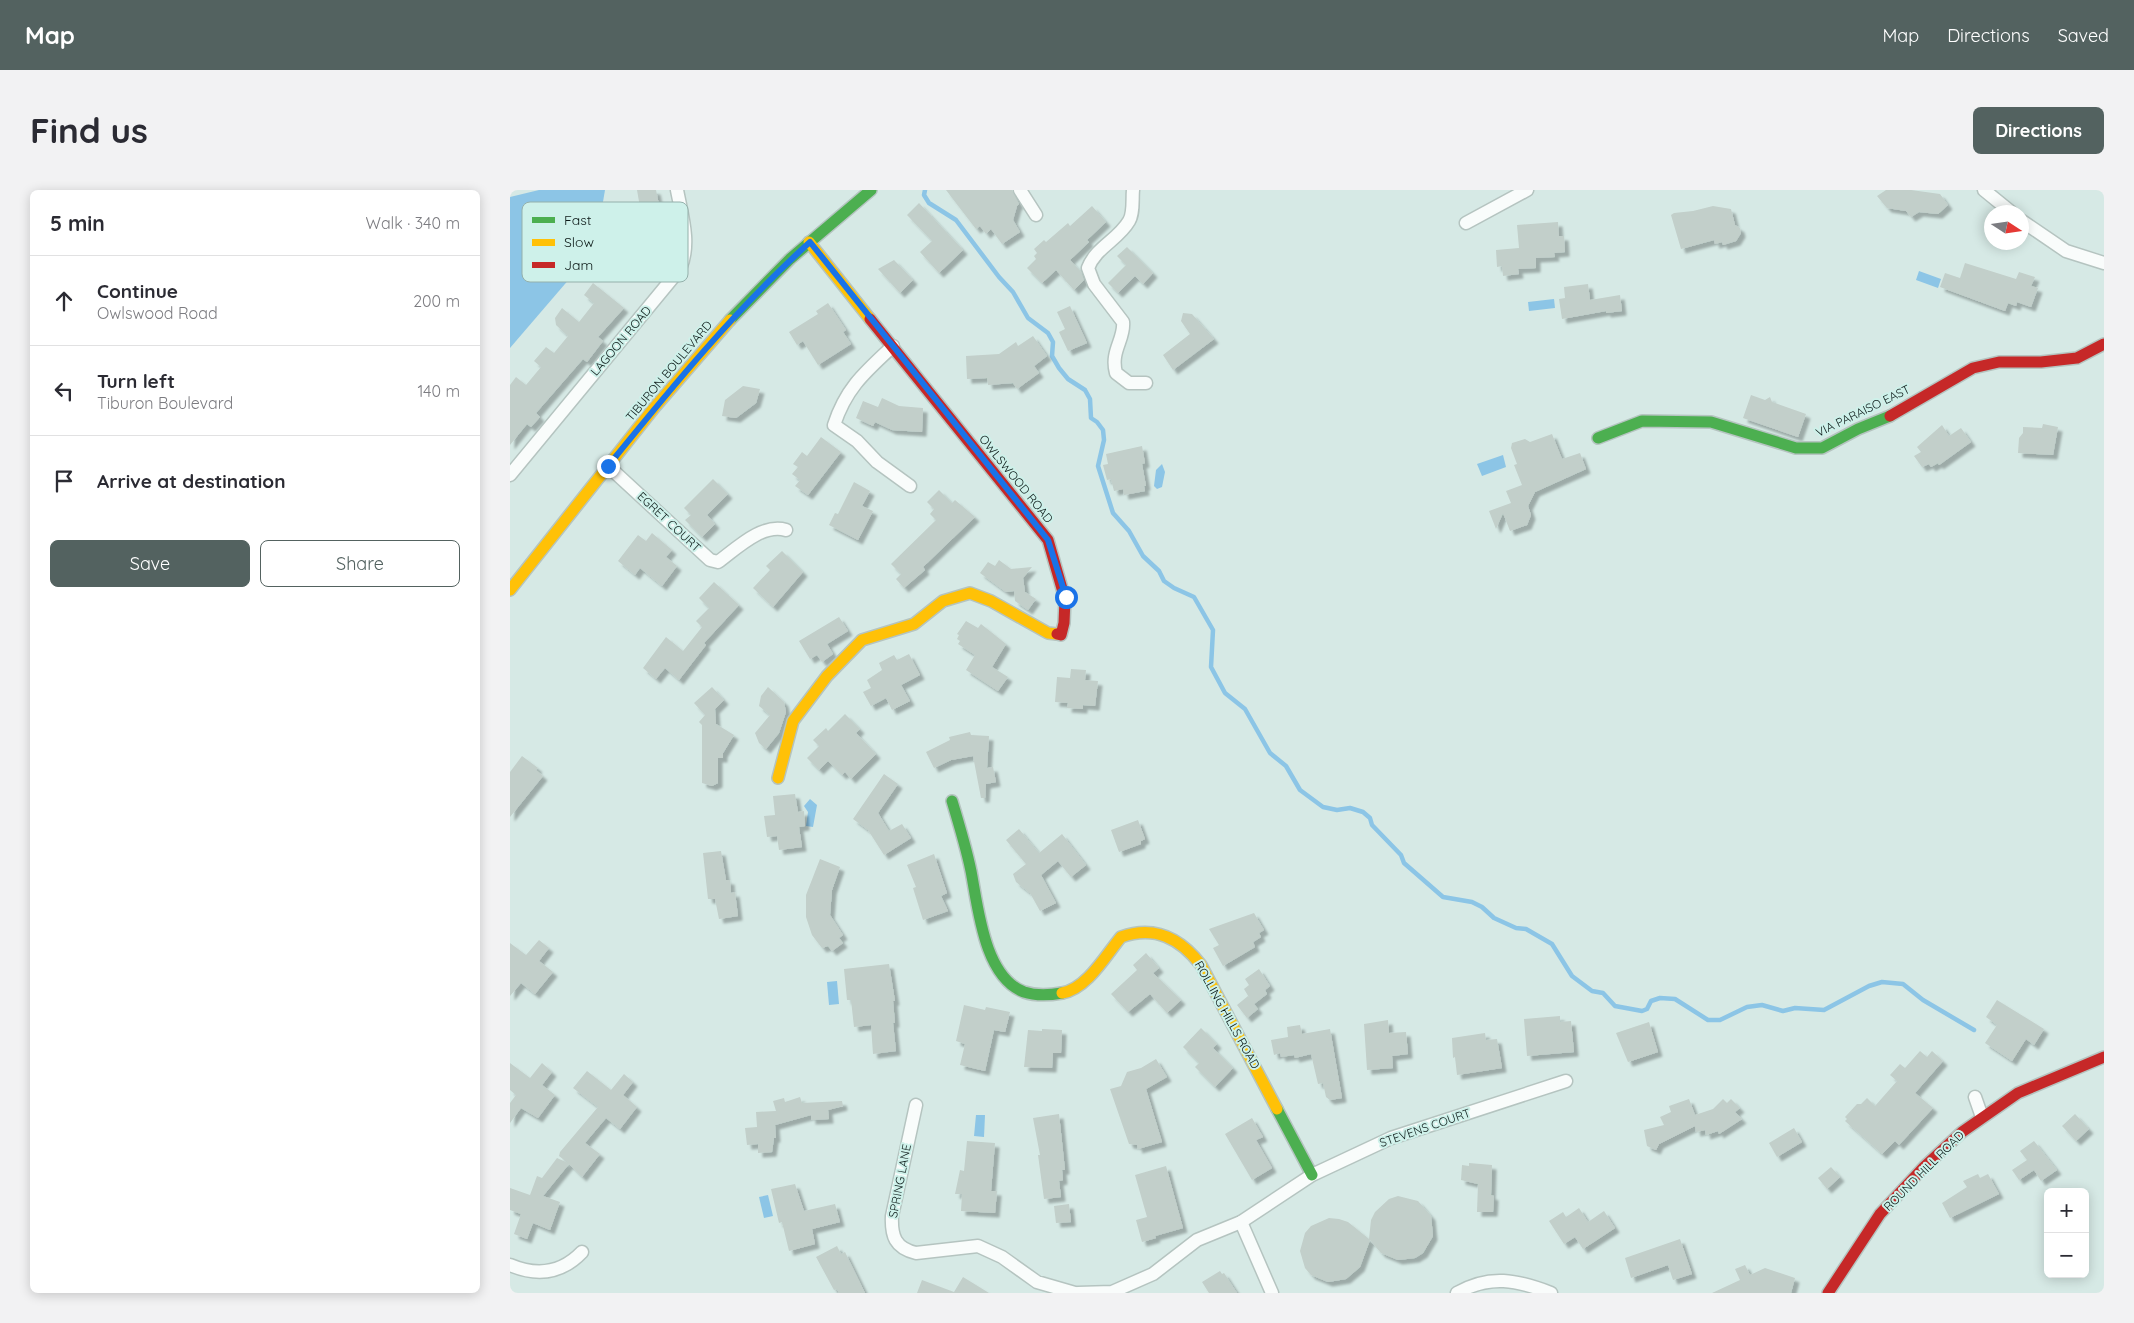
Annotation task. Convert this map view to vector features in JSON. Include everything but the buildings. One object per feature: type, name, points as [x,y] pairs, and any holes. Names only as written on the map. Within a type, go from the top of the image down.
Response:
[{"type":"street","name":"TIBURON BOULEVARD","points":[[510,590],[608,466],[724,327],[756,292],[810,242],[871,190]]},
{"type":"street","points":[[1020,190],[1036,216]]},
{"type":"street","points":[[1133,190],[1130,220],[1124,229],[1094,255],[1088,268],[1094,284],[1122,322],[1123,327],[1114,353],[1116,373],[1130,383],[1146,383]]},
{"type":"street","points":[[1466,224],[1527,190]]},
{"type":"street","points":[[1984,190],[2002,205]]},
{"type":"street","points":[[2029,226],[2066,251],[2104,263]]},
{"type":"street","name":"OWLSWOOD ROAD","points":[[778,778],[793,721],[827,676],[862,640],[914,624],[944,601],[970,593],[991,601],[1048,633],[1061,635],[1067,619],[1066,597],[1048,540],[810,242]]},
{"type":"street","name":"LAGOON ROAD","points":[[510,475],[669,282]]},
{"type":"street","name":"VIA PARAISO EAST","points":[[1598,438],[1642,421],[1711,422],[1796,448],[1810,450],[1822,448],[1858,429],[1895,414],[1973,368],[1999,362],[2041,362],[2077,358],[2104,344]]},
{"type":"street","points":[[893,346],[863,374],[841,403],[834,425],[857,440],[877,462],[910,486]]},
{"type":"street","name":"EGRET COURT","points":[[608,466],[710,560],[718,562],[763,532],[776,527],[786,530]]},
{"type":"street","name":"ROLLING HILLS ROAD","points":[[952,801],[967,852],[986,946],[1003,975],[1018,990],[1026,993],[1059,994],[1069,992],[1086,980],[1122,937],[1129,933],[1139,932],[1165,936],[1186,947],[1201,965],[1312,1175]]},
{"type":"street","name":"ROUND HILL ROAD","points":[[1828,1293],[1880,1214],[1924,1168],[1982,1117],[2018,1093],[2104,1057]]},
{"type":"street","name":"STEVENS COURT","points":[[1242,1222],[1312,1175],[1391,1138],[1566,1081]]},
{"type":"street","points":[[1975,1097],[1982,1117]]},
{"type":"street","name":"SPRING LANE","points":[[916,1105],[892,1216],[892,1234],[897,1245],[906,1251],[916,1253],[978,1246],[1002,1257],[1037,1282],[1076,1293],[1112,1292],[1152,1274],[1197,1240],[1242,1222]]},
{"type":"street","points":[[1242,1222],[1272,1293]]},
{"type":"street","points":[[510,1265],[532,1272],[551,1271],[568,1264],[582,1252]]},
{"type":"street","points":[[1457,1293],[1494,1280],[1518,1282],[1551,1293]]},
{"type":"water","points":[[539,190],[605,190],[603,202],[522,202],[522,282],[567,282],[510,348],[510,197]]},
{"type":"water","points":[[1919,271],[1941,279],[1938,288],[1916,280]]},
{"type":"water","points":[[1554,299],[1555,308],[1529,311],[1528,302]]},
{"type":"water","points":[[1503,455],[1506,467],[1482,476],[1477,464]]},
{"type":"water","points":[[1162,464],[1165,472],[1162,487],[1157,489],[1154,486],[1156,470]]},
{"type":"water","points":[[810,799],[817,805],[813,827],[806,826],[808,812],[804,806]]},
{"type":"water","points":[[837,981],[839,1004],[829,1005],[827,982]]},
{"type":"water","points":[[976,1115],[985,1115],[984,1137],[974,1136]]},
{"type":"water","points":[[768,1195],[773,1216],[764,1218],[759,1197]]},
{"type":"waterway","points":[[925,190],[924,195],[929,203],[956,220],[999,277],[1013,292],[1028,318],[1048,333],[1053,342],[1052,356],[1059,368],[1068,379],[1085,390],[1090,399],[1091,418],[1103,430],[1104,440],[1098,466],[1113,513],[1129,531],[1143,556],[1159,571],[1164,581],[1194,597],[1213,630],[1211,667],[1225,693],[1245,709],[1270,753],[1286,766],[1300,790],[1323,807],[1337,810],[1350,808],[1363,812],[1370,818],[1372,825],[1401,855],[1404,863],[1443,897],[1472,902],[1482,907],[1494,918],[1516,928],[1526,929],[1552,944],[1572,976],[1592,991],[1603,993],[1615,1006],[1642,1011],[1647,1009],[1651,1001],[1660,998],[1675,999],[1708,1020],[1720,1020],[1747,1007],[1762,1005],[1783,1011],[1795,1008],[1824,1010],[1869,986],[1882,982],[1903,984],[1923,1000],[1974,1030]]},
{"type":"traffic: fast","points":[[730,320],[790,259],[871,190]]},
{"type":"traffic: fast","points":[[1598,438],[1642,421],[1711,422],[1796,448],[1822,448],[1858,429],[1890,416]]},
{"type":"traffic: fast","points":[[952,801],[969,862],[980,921],[991,957],[1000,972],[1011,984],[1024,992],[1043,995],[1062,993]]},
{"type":"traffic: fast","points":[[1277,1109],[1312,1175]]},
{"type":"traffic: slow","points":[[809,242],[870,319]]},
{"type":"traffic: slow","points":[[510,590],[654,408],[730,320]]},
{"type":"traffic: slow","points":[[778,778],[793,721],[827,676],[862,640],[914,624],[943,601],[970,593],[991,601],[1048,633],[1057,634]]},
{"type":"traffic: slow","points":[[1062,993],[1080,985],[1088,978],[1121,937],[1145,933],[1156,933],[1166,936],[1184,948],[1201,965],[1277,1109]]},
{"type":"traffic: jam","points":[[870,319],[1048,540],[1065,599],[1064,623],[1061,635],[1057,634]]},
{"type":"traffic: jam","points":[[1890,416],[1973,368],[1999,362],[2041,362],[2077,358],[2104,344]]},
{"type":"traffic: jam","points":[[1828,1293],[1880,1214],[1924,1167],[1962,1132],[2018,1093],[2104,1057]]},
{"type":"route","points":[[608,466],[724,327],[756,292],[810,242],[1048,540],[1066,597]]}]
